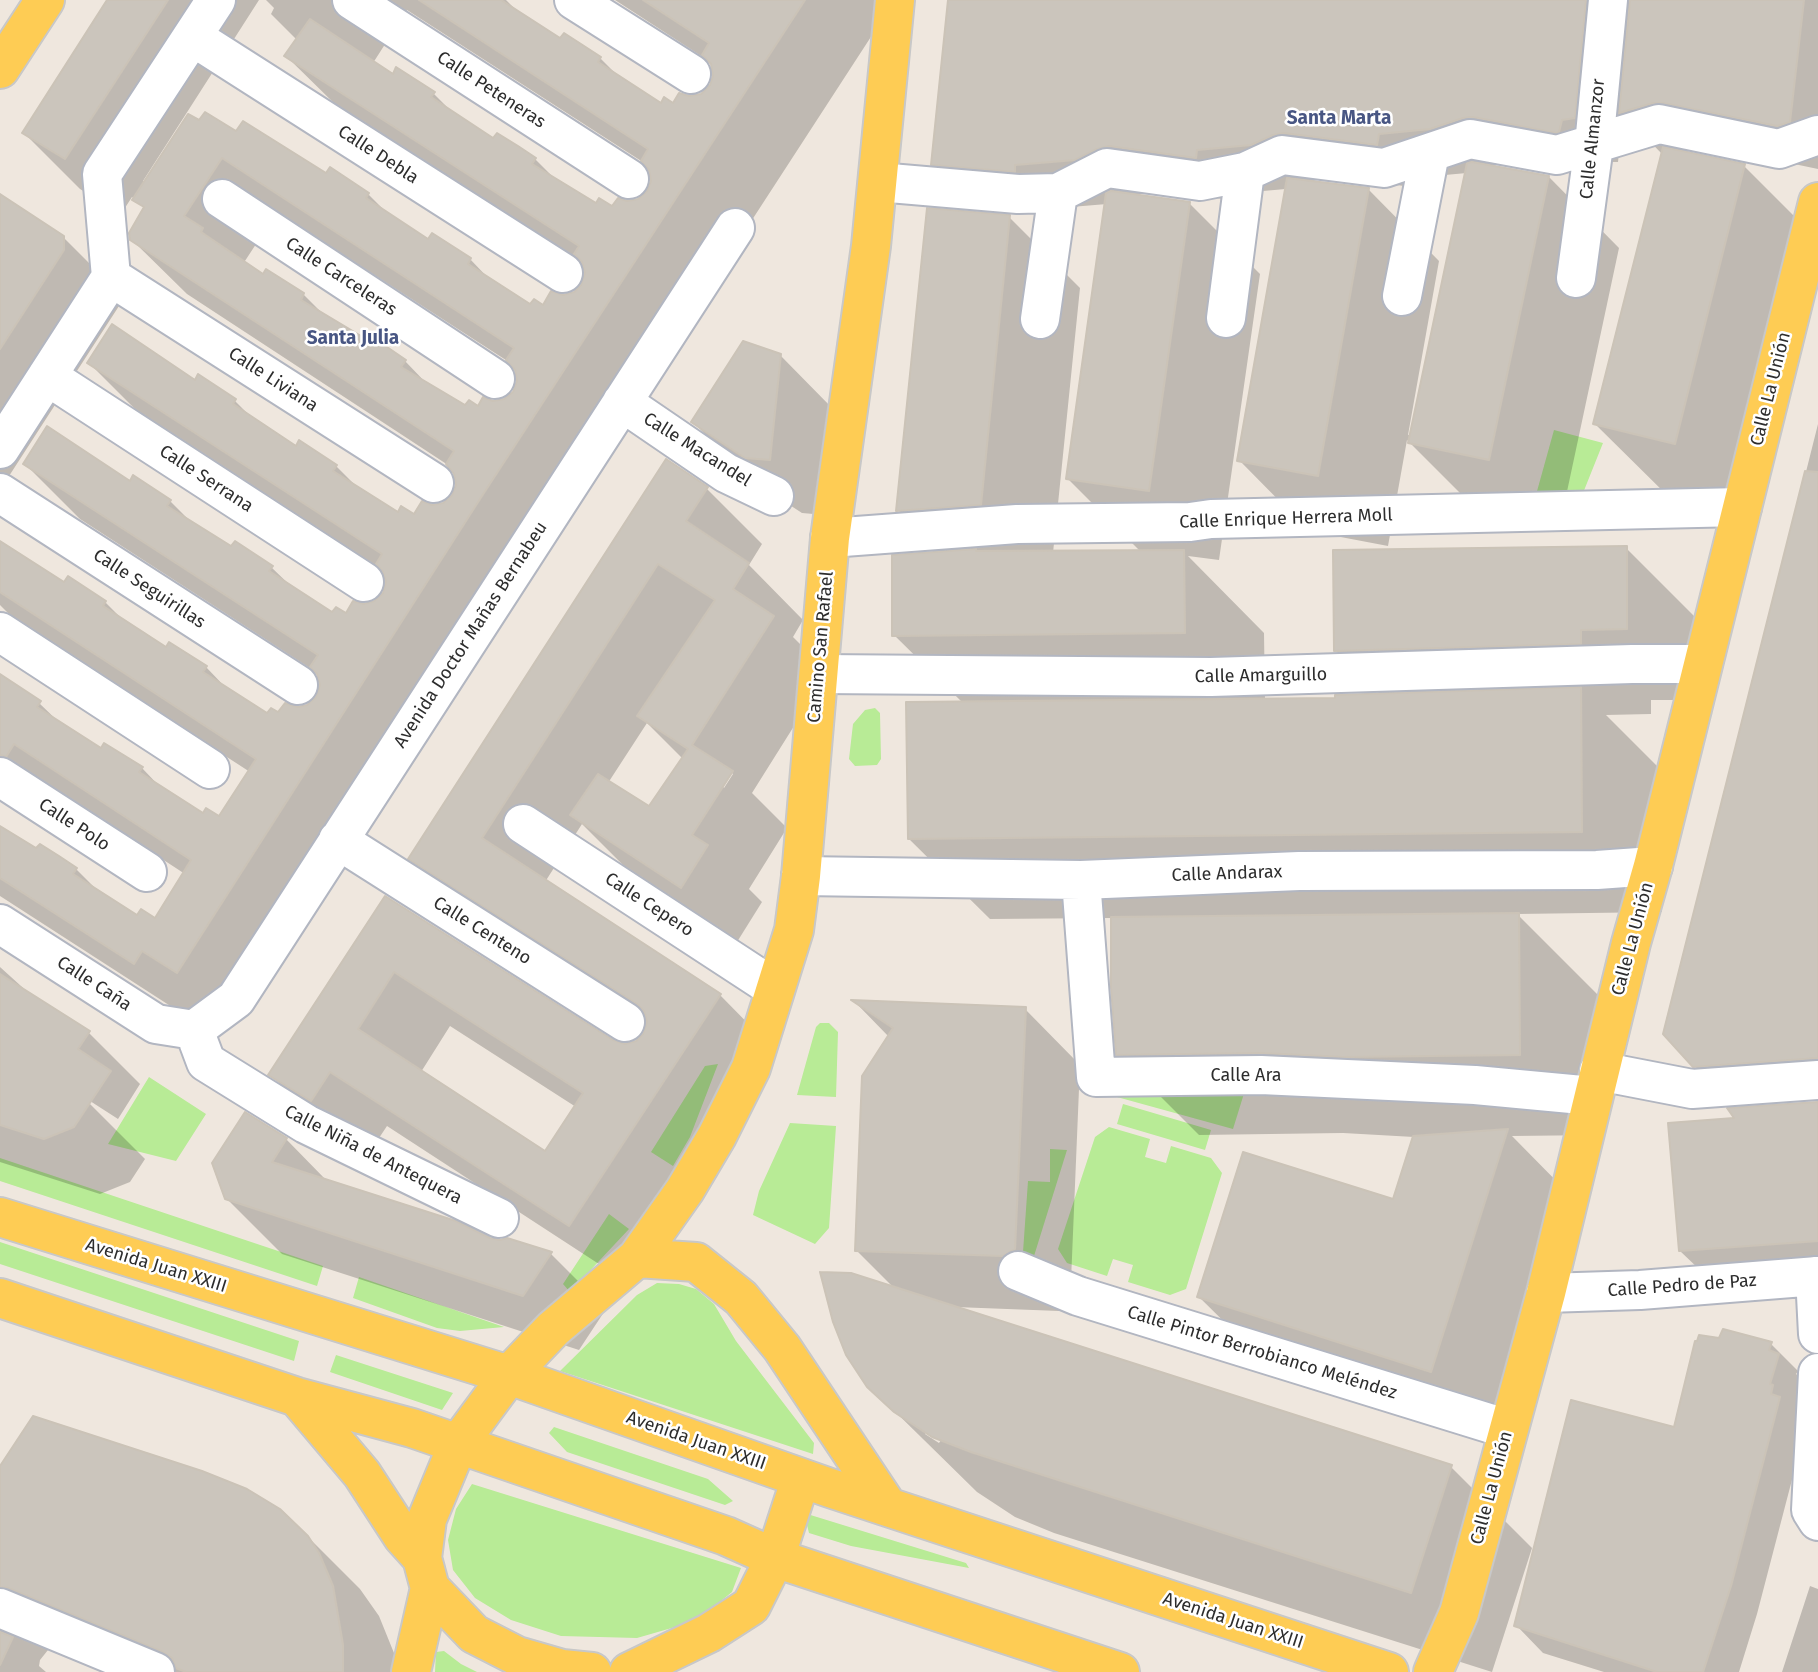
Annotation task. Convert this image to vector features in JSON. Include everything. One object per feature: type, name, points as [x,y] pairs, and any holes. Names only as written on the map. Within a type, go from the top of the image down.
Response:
[{"type":"main road","points":[[0,69],[45,0]]},
{"type":"main road","name":"Camino San Rafael","points":[[426,1573],[428,1519],[458,1444],[509,1375],[553,1329],[637,1258],[685,1190],[717,1136],[751,1068],[794,930],[830,538],[878,182],[895,0]]},
{"type":"main road","name":"Calle La Unión","points":[[1433,1672],[1459,1613],[1546,1293],[1596,1083],[1653,866],[1818,202]]},
{"type":"main road","name":"Avenida Juan XXIII","points":[[0,1217],[509,1375],[801,1478],[1389,1672]]},
{"type":"main road","points":[[637,1258],[696,1262],[741,1298],[782,1348],[888,1507]]},
{"type":"main road","points":[[0,1298],[297,1397],[412,1428],[726,1536],[775,1558],[1121,1672]]},
{"type":"main road","points":[[297,1397],[362,1474],[426,1573],[474,1634],[517,1657],[562,1669],[592,1672]]},
{"type":"main road","points":[[629,1672],[709,1633],[751,1606],[775,1558],[801,1478]]},
{"type":"main road","points":[[411,1672],[426,1573]]},
{"type":"street","points":[[0,449],[111,277],[102,174],[216,0]]},
{"type":"street","name":"Calle Peteneras","points":[[352,0],[629,179]]},
{"type":"street","points":[[574,0],[691,74]]},
{"type":"street","name":"Calle Almanzor","points":[[1576,278],[1594,145],[1608,0]]},
{"type":"street","name":"Calle Debla","points":[[193,37],[562,273]]},
{"type":"street","points":[[878,182],[1018,194],[1058,193],[1107,168],[1200,181],[1245,172],[1283,155],[1384,168],[1470,139],[1557,155],[1659,124],[1779,149],[1818,135]]},
{"type":"street","points":[[1402,296],[1430,153]]},
{"type":"street","points":[[1226,318],[1245,172]]},
{"type":"street","points":[[1040,319],[1058,193]]},
{"type":"street","name":"Calle Carceleras","points":[[222,199],[495,379]]},
{"type":"street","name":"Avenida Doctor Mañas Bernabeu","points":[[194,1030],[236,999],[735,228]]},
{"type":"street","name":"Calle Liviana","points":[[111,277],[434,483]]},
{"type":"street","name":"Calle Serrana","points":[[47,376],[364,582]]},
{"type":"street","name":"Calle Macandel","points":[[622,402],[726,473],[774,496]]},
{"type":"street","name":"Calle Seguirillas","points":[[0,493],[298,685]]},
{"type":"street","name":"Calle Enrique Herrera Moll","points":[[830,538],[1017,524],[1742,507]]},
{"type":"street","points":[[0,632],[210,769]]},
{"type":"street","name":"Calle Amarguillo","points":[[819,674],[1211,677],[1618,664],[1702,664]]},
{"type":"street","name":"Calle Polo","points":[[0,777],[147,872]]},
{"type":"street","name":"Calle Cepero","points":[[523,824],[774,988]]},
{"type":"street","name":"Calle Centeno","points":[[338,839],[625,1022]]},
{"type":"street","name":"Calle Andarax","points":[[801,876],[1081,880],[1299,871],[1597,870],[1653,866]]},
{"type":"street","name":"Calle Ara","points":[[1081,880],[1096,1077],[1261,1075],[1475,1085],[1596,1083]]},
{"type":"street","name":"Calle Caña","points":[[0,924],[156,1024],[194,1030]]},
{"type":"street","name":"Calle Niña de Antequera","points":[[194,1030],[206,1062],[294,1117],[499,1218]]},
{"type":"street","points":[[1596,1083],[1692,1089],[1818,1080]]},
{"type":"street","name":"Calle Pintor Berrobianco Meléndez","points":[[1018,1271],[1077,1296],[1508,1429]]},
{"type":"street","points":[[1816,1276],[1818,1334]]},
{"type":"street","name":"Calle Pedro de Paz","points":[[1546,1293],[1640,1290],[1816,1276]]},
{"type":"street","points":[[1814,1516],[1818,1373]]},
{"type":"street","points":[[0,1608],[155,1672]]},
{"type":"green space","points":[[1554,430],[1603,443],[1581,498],[1534,502]]},
{"type":"green space","points":[[875,708],[880,713],[881,759],[877,765],[855,766],[849,759],[853,724],[865,710]]},
{"type":"green space","points":[[820,1023],[829,1023],[838,1032],[836,1097],[797,1095],[816,1027]]},
{"type":"green space","points":[[718,1064],[690,1137],[673,1166],[651,1152],[705,1066]]},
{"type":"green space","points":[[149,1077],[206,1114],[176,1161],[108,1144]]},
{"type":"green space","points":[[1246,1087],[1233,1129],[1106,1094]]},
{"type":"green space","points":[[1123,1104],[1211,1130],[1205,1150],[1117,1124]]},
{"type":"green space","points":[[790,1123],[836,1126],[829,1228],[815,1244],[753,1215],[759,1191]]},
{"type":"green space","points":[[1109,1127],[1150,1139],[1145,1157],[1166,1163],[1171,1146],[1211,1158],[1222,1173],[1186,1289],[1170,1295],[1128,1282],[1133,1265],[1113,1259],[1107,1276],[1067,1263],[1058,1249],[1095,1137]]},
{"type":"green space","points":[[1050,1149],[1067,1150],[1034,1256],[1023,1252],[1028,1181],[1050,1182]]},
{"type":"green space","points":[[0,1158],[323,1266],[317,1286],[0,1181]]},
{"type":"green space","points":[[609,1214],[629,1229],[570,1292],[563,1284]]},
{"type":"green space","points":[[0,1242],[299,1341],[294,1361],[0,1264]]},
{"type":"green space","points":[[359,1277],[504,1327],[460,1331],[437,1328],[353,1298]]},
{"type":"green space","points":[[657,1283],[679,1284],[696,1289],[714,1304],[736,1341],[814,1443],[813,1454],[560,1371],[637,1295]]},
{"type":"green space","points":[[336,1355],[453,1393],[442,1410],[330,1372]]},
{"type":"green space","points":[[554,1427],[708,1479],[733,1501],[725,1505],[567,1452],[549,1433]]},
{"type":"green space","points":[[472,1484],[741,1568],[732,1592],[696,1621],[637,1638],[561,1636],[511,1620],[475,1598],[453,1570],[448,1540],[456,1509]]},
{"type":"green space","points":[[804,1513],[966,1563],[969,1568],[851,1546],[809,1533]]},
{"type":"green space","points":[[444,1651],[477,1672],[435,1672],[436,1652]]},
{"type":"building","points":[[107,0],[168,0],[65,159],[22,133]]},
{"type":"building","points":[[419,0],[501,0],[560,38],[564,33],[601,57],[598,62],[661,103],[664,97],[673,103],[679,93],[689,96],[701,94],[710,85],[713,76],[711,64],[702,55],[709,43],[643,0],[805,0],[480,499],[177,973],[142,951],[134,964],[0,878],[0,826],[36,848],[40,844],[59,856],[77,868],[73,874],[137,915],[141,909],[155,918],[191,860],[14,744],[6,757],[0,755],[0,674],[41,701],[37,707],[101,748],[104,743],[143,767],[139,772],[203,813],[206,808],[219,816],[256,759],[0,592],[0,541],[64,582],[68,576],[106,601],[103,606],[166,647],[169,642],[207,666],[203,672],[267,713],[271,708],[278,712],[285,703],[298,707],[307,705],[316,697],[320,685],[317,674],[310,667],[318,655],[23,464],[47,426],[130,481],[133,475],[171,500],[167,506],[231,546],[235,541],[273,566],[269,571],[332,612],[336,607],[346,613],[353,601],[364,604],[374,601],[383,593],[386,582],[383,572],[376,564],[382,554],[87,363],[112,324],[195,380],[198,374],[236,399],[233,404],[296,446],[299,440],[337,465],[333,471],[398,512],[401,506],[414,514],[422,501],[432,505],[443,503],[452,495],[456,485],[454,474],[446,464],[454,451],[130,240],[129,233],[144,207],[132,200],[188,114],[199,120],[205,112],[236,131],[243,121],[326,173],[330,167],[369,193],[366,198],[428,239],[432,233],[471,258],[468,264],[530,304],[534,299],[543,305],[551,291],[563,295],[574,292],[581,285],[585,273],[582,262],[574,254],[579,246],[284,56],[310,19],[393,74],[396,67],[435,92],[431,97],[493,138],[497,133],[518,146],[536,158],[532,164],[596,203],[599,198],[612,206],[618,198],[627,201],[638,199],[647,191],[651,181],[649,170],[641,161],[648,149]],"holes":[[[222,158],[514,348],[506,360],[515,370],[517,381],[513,392],[504,399],[493,401],[483,397],[478,406],[469,400],[465,405],[401,367],[406,360],[387,347],[367,335],[366,339],[301,300],[304,293],[266,269],[263,274],[201,232],[203,228],[184,216]]]},
{"type":"building","points":[[948,0],[1586,0],[1575,118],[1562,120],[1559,132],[1556,133],[1473,117],[1430,129],[1379,134],[1377,145],[1284,133],[1251,145],[1197,150],[1196,158],[1109,146],[1075,160],[1015,165],[1015,172],[931,165]]},
{"type":"building","points":[[1630,0],[1804,0],[1790,122],[1777,126],[1663,103],[1653,103],[1619,113]]},
{"type":"building","points":[[1663,147],[1745,164],[1675,444],[1593,424]]},
{"type":"building","points":[[1467,163],[1549,176],[1489,460],[1408,443]]},
{"type":"building","points":[[1287,178],[1369,188],[1318,476],[1237,461]]},
{"type":"building","points":[[1111,191],[1190,202],[1149,491],[1066,479],[1106,193]]},
{"type":"building","points":[[0,194],[64,236],[64,250],[0,349]]},
{"type":"building","points":[[927,208],[1010,215],[981,505],[896,511]]},
{"type":"building","points":[[743,341],[781,354],[770,460],[745,458],[691,422]]},
{"type":"building","points":[[666,459],[708,487],[686,521],[749,563],[733,589],[774,616],[692,745],[733,771],[692,835],[708,845],[681,888],[570,815],[598,774],[649,806],[688,749],[637,716],[715,600],[658,564],[482,838],[721,994],[569,1226],[330,1072],[311,1101],[268,1075],[385,896],[613,1040],[625,1044],[636,1041],[643,1034],[647,1022],[644,1011],[637,1004],[408,859]],"holes":[[[394,972],[583,1093],[545,1151],[358,1029]]]},
{"type":"building","points":[[1805,471],[1818,472],[1818,1058],[1693,1067],[1663,1034]]},
{"type":"building","points":[[1627,546],[1627,629],[1581,630],[1581,644],[1334,651],[1333,550]]},
{"type":"building","points":[[976,549],[1184,550],[1185,633],[892,636],[892,555]]},
{"type":"building","points":[[1581,687],[1582,832],[908,839],[906,702],[1335,698],[1335,695]]},
{"type":"building","points":[[1519,913],[1520,1055],[1116,1055],[1111,987],[1111,917]]},
{"type":"building","points":[[0,974],[90,1031],[78,1049],[111,1071],[74,1127],[44,1139],[0,1125]]},
{"type":"building","points":[[851,1000],[1026,1007],[1015,1249],[1003,1256],[855,1251],[862,1076],[893,1028]]},
{"type":"building","points":[[1818,1102],[1818,1241],[1679,1251],[1668,1123],[1734,1118],[1727,1108]]},
{"type":"building","points":[[245,1112],[287,1138],[272,1162],[456,1221],[490,1238],[507,1238],[552,1252],[523,1296],[225,1199],[212,1163]]},
{"type":"building","points":[[1508,1129],[1431,1372],[1197,1297],[1243,1152],[1393,1199],[1413,1136]]},
{"type":"building","points":[[820,1272],[851,1273],[1452,1465],[1411,1593],[971,1452],[932,1437],[894,1412],[867,1387],[846,1355],[833,1322]]},
{"type":"building","points":[[1723,1329],[1772,1342],[1769,1350],[1779,1354],[1770,1384],[1773,1385],[1771,1394],[1780,1397],[1731,1586],[1703,1672],[1657,1672],[1514,1626],[1571,1400],[1674,1427],[1695,1341],[1699,1335],[1719,1338]]},
{"type":"building","points":[[33,1416],[202,1471],[247,1489],[280,1509],[308,1536],[319,1553],[333,1586],[343,1645],[343,1672],[186,1672],[176,1668],[172,1658],[163,1652],[0,1587],[0,1466]]},
{"type":"building","points":[[0,1632],[13,1637],[0,1665]]},
{"type":"district","name":"Santa Marta","points":[[1339,119]]},
{"type":"district","name":"Santa Julia","points":[[353,339]]}]
